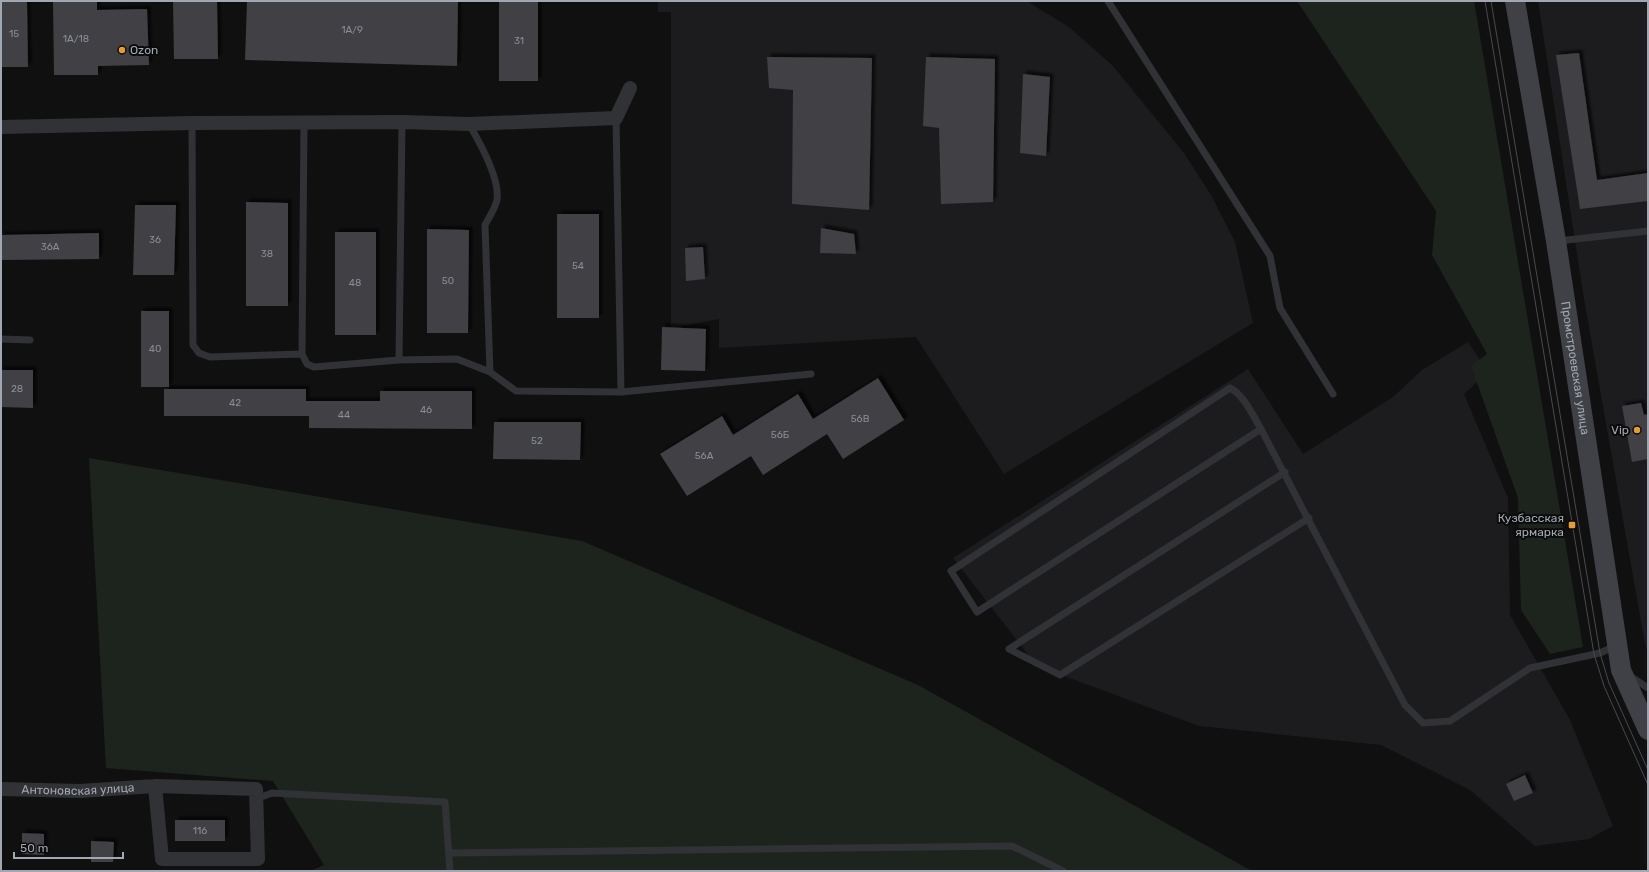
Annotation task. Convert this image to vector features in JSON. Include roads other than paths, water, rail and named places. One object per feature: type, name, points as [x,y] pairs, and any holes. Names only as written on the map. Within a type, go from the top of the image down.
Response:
[{"type":"street","name":"Промстроевская улица","points":[[1515,1],[1556,241],[1621,670],[1648,730]]},
{"type":"street","points":[[1,127],[192,123],[304,124],[402,122],[469,124],[616,118],[630,88]]},
{"type":"street","points":[[155,786],[162,859],[258,859],[256,799]]},
{"type":"street","name":"Антоновская улица","points":[[1,789],[80,790],[155,786],[256,789],[256,799]]},
{"type":"lane","points":[[1108,1],[1270,256],[1280,308],[1332,394]]},
{"type":"lane","points":[[616,118],[622,392]]},
{"type":"lane","points":[[400,360],[402,122]]},
{"type":"lane","points":[[192,123],[193,345],[199,353],[210,357],[302,354]]},
{"type":"lane","points":[[304,124],[302,354],[307,364],[314,367],[400,360],[457,359],[490,372],[516,391],[622,392],[811,374]]},
{"type":"lane","points":[[469,124],[488,159],[497,199],[492,213],[485,225],[490,372]]},
{"type":"lane","points":[[1556,241],[1648,231]]},
{"type":"lane","points":[[1,339],[30,340]]},
{"type":"lane","points":[[1261,428],[977,612],[951,571],[1230,388],[1236,391],[1240,396],[1261,428],[1405,705],[1422,723],[1450,721],[1530,668],[1600,653],[1618,646]]},
{"type":"lane","points":[[1285,472],[1010,649],[1060,675],[1309,518]]},
{"type":"lane","points":[[1621,670],[1648,688]]},
{"type":"lane","points":[[256,799],[272,793],[445,802],[450,853],[450,871]]},
{"type":"lane","points":[[450,853],[1012,846],[1063,871]]},
{"type":"tram line","points":[[1485,1],[1594,654],[1604,686],[1648,785]]},
{"type":"tram line","points":[[1491,1],[1600,653],[1609,683],[1648,770]]},
{"type":"place","name":"Ozon","points":[[122,50]]},
{"type":"place","name":"Vip","points":[[1637,430]]},
{"type":"place","name":"Кузбасская ярмарка","points":[[1572,525]]}]
